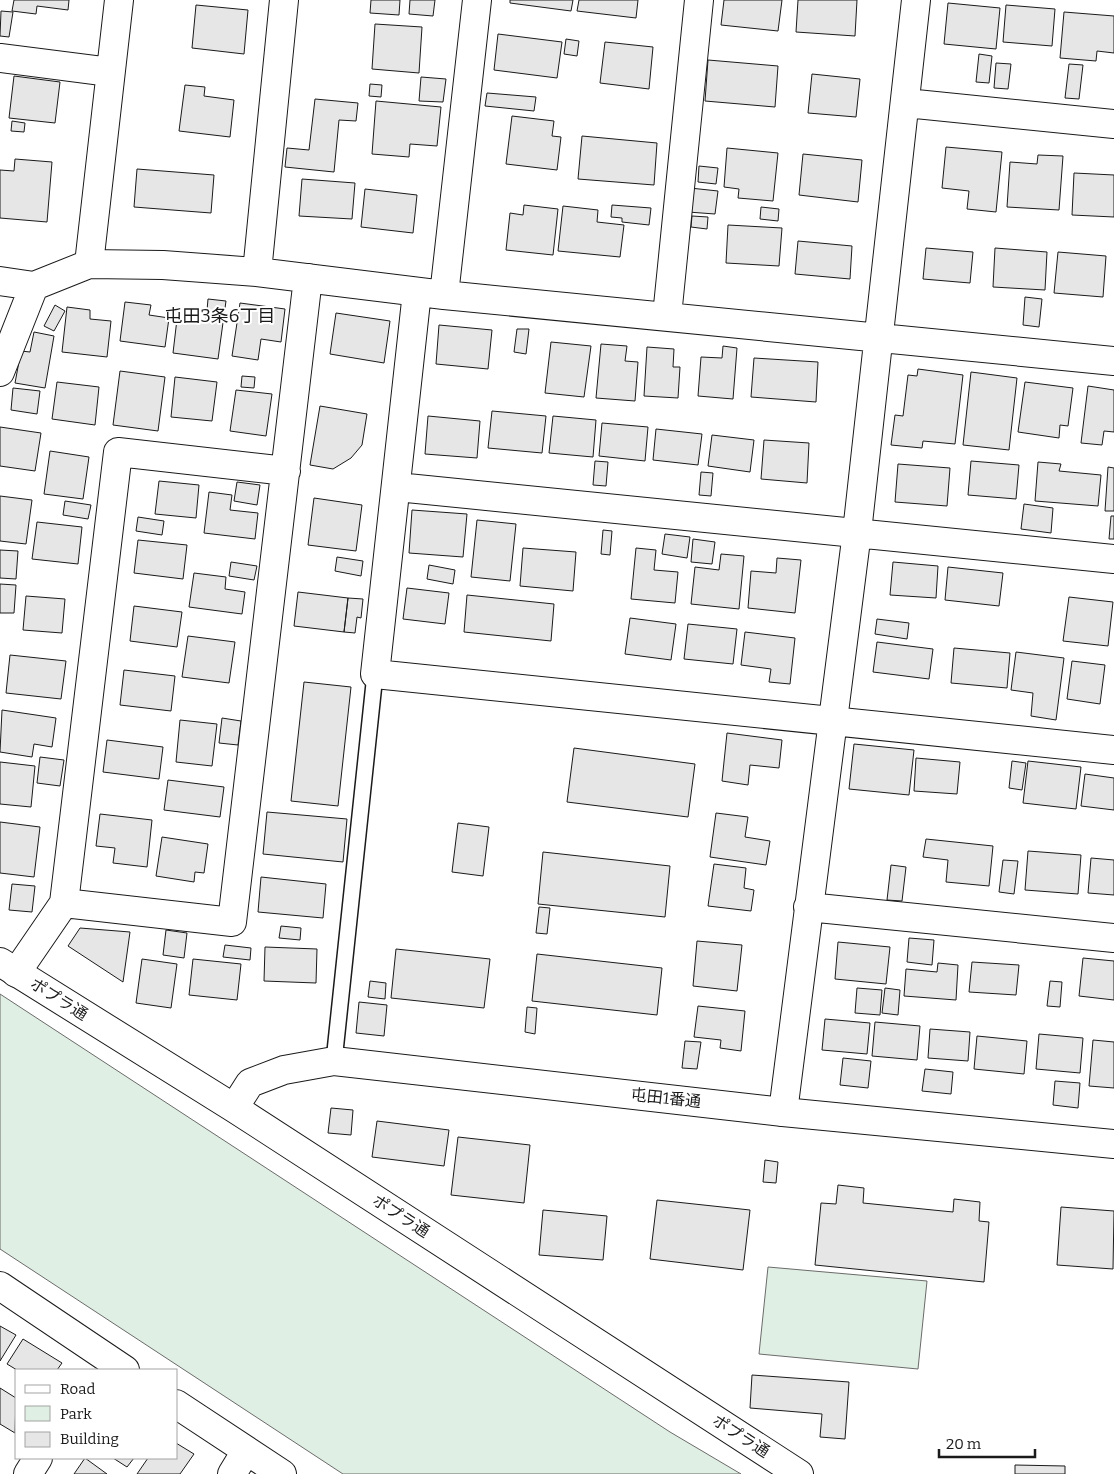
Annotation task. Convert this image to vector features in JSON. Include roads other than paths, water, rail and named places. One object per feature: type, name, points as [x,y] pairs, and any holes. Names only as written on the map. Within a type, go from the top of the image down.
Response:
[{"type":"street","points":[[89,264],[119,0]]},
{"type":"street","points":[[257,272],[284,0]]},
{"type":"street","points":[[477,0],[397,487],[375,674],[1114,750]]},
{"type":"street","points":[[667,316],[699,0]]},
{"type":"street","points":[[783,1112],[857,532],[916,0]]},
{"type":"street","points":[[0,58],[110,72]]},
{"type":"street","points":[[906,103],[1114,124]]},
{"type":"street","points":[[0,282],[34,286],[89,264],[163,265],[257,272],[430,293],[880,336],[1114,361]]},
{"type":"street","points":[[64,903],[232,922],[308,278]]},
{"type":"street","points":[[0,372],[34,286]]},
{"type":"street","points":[[8,967],[64,903],[118,452],[286,471]]},
{"type":"street","points":[[397,487],[1114,559]]},
{"type":"street","points":[[808,908],[1114,938]]},
{"type":"street","name":"ポプラ通","points":[[8,967],[234,1108],[799,1474]]},
{"type":"street","name":"屯田1番通","points":[[234,1108],[250,1083],[284,1070],[334,1061],[783,1112],[1114,1144]]},
{"type":"street","points":[[0,1286],[97,1362],[122,1369]]},
{"type":"street","points":[[178,1405],[282,1474]]},
{"type":"street","points":[[232,1474],[246,1451]]},
{"type":"street","points":[[28,1474],[37,1459]]},
{"type":"lane","points":[[334,1061],[375,674]]},
{"type":"district","name":"屯田3条6丁目","points":[[220,316]]}]
